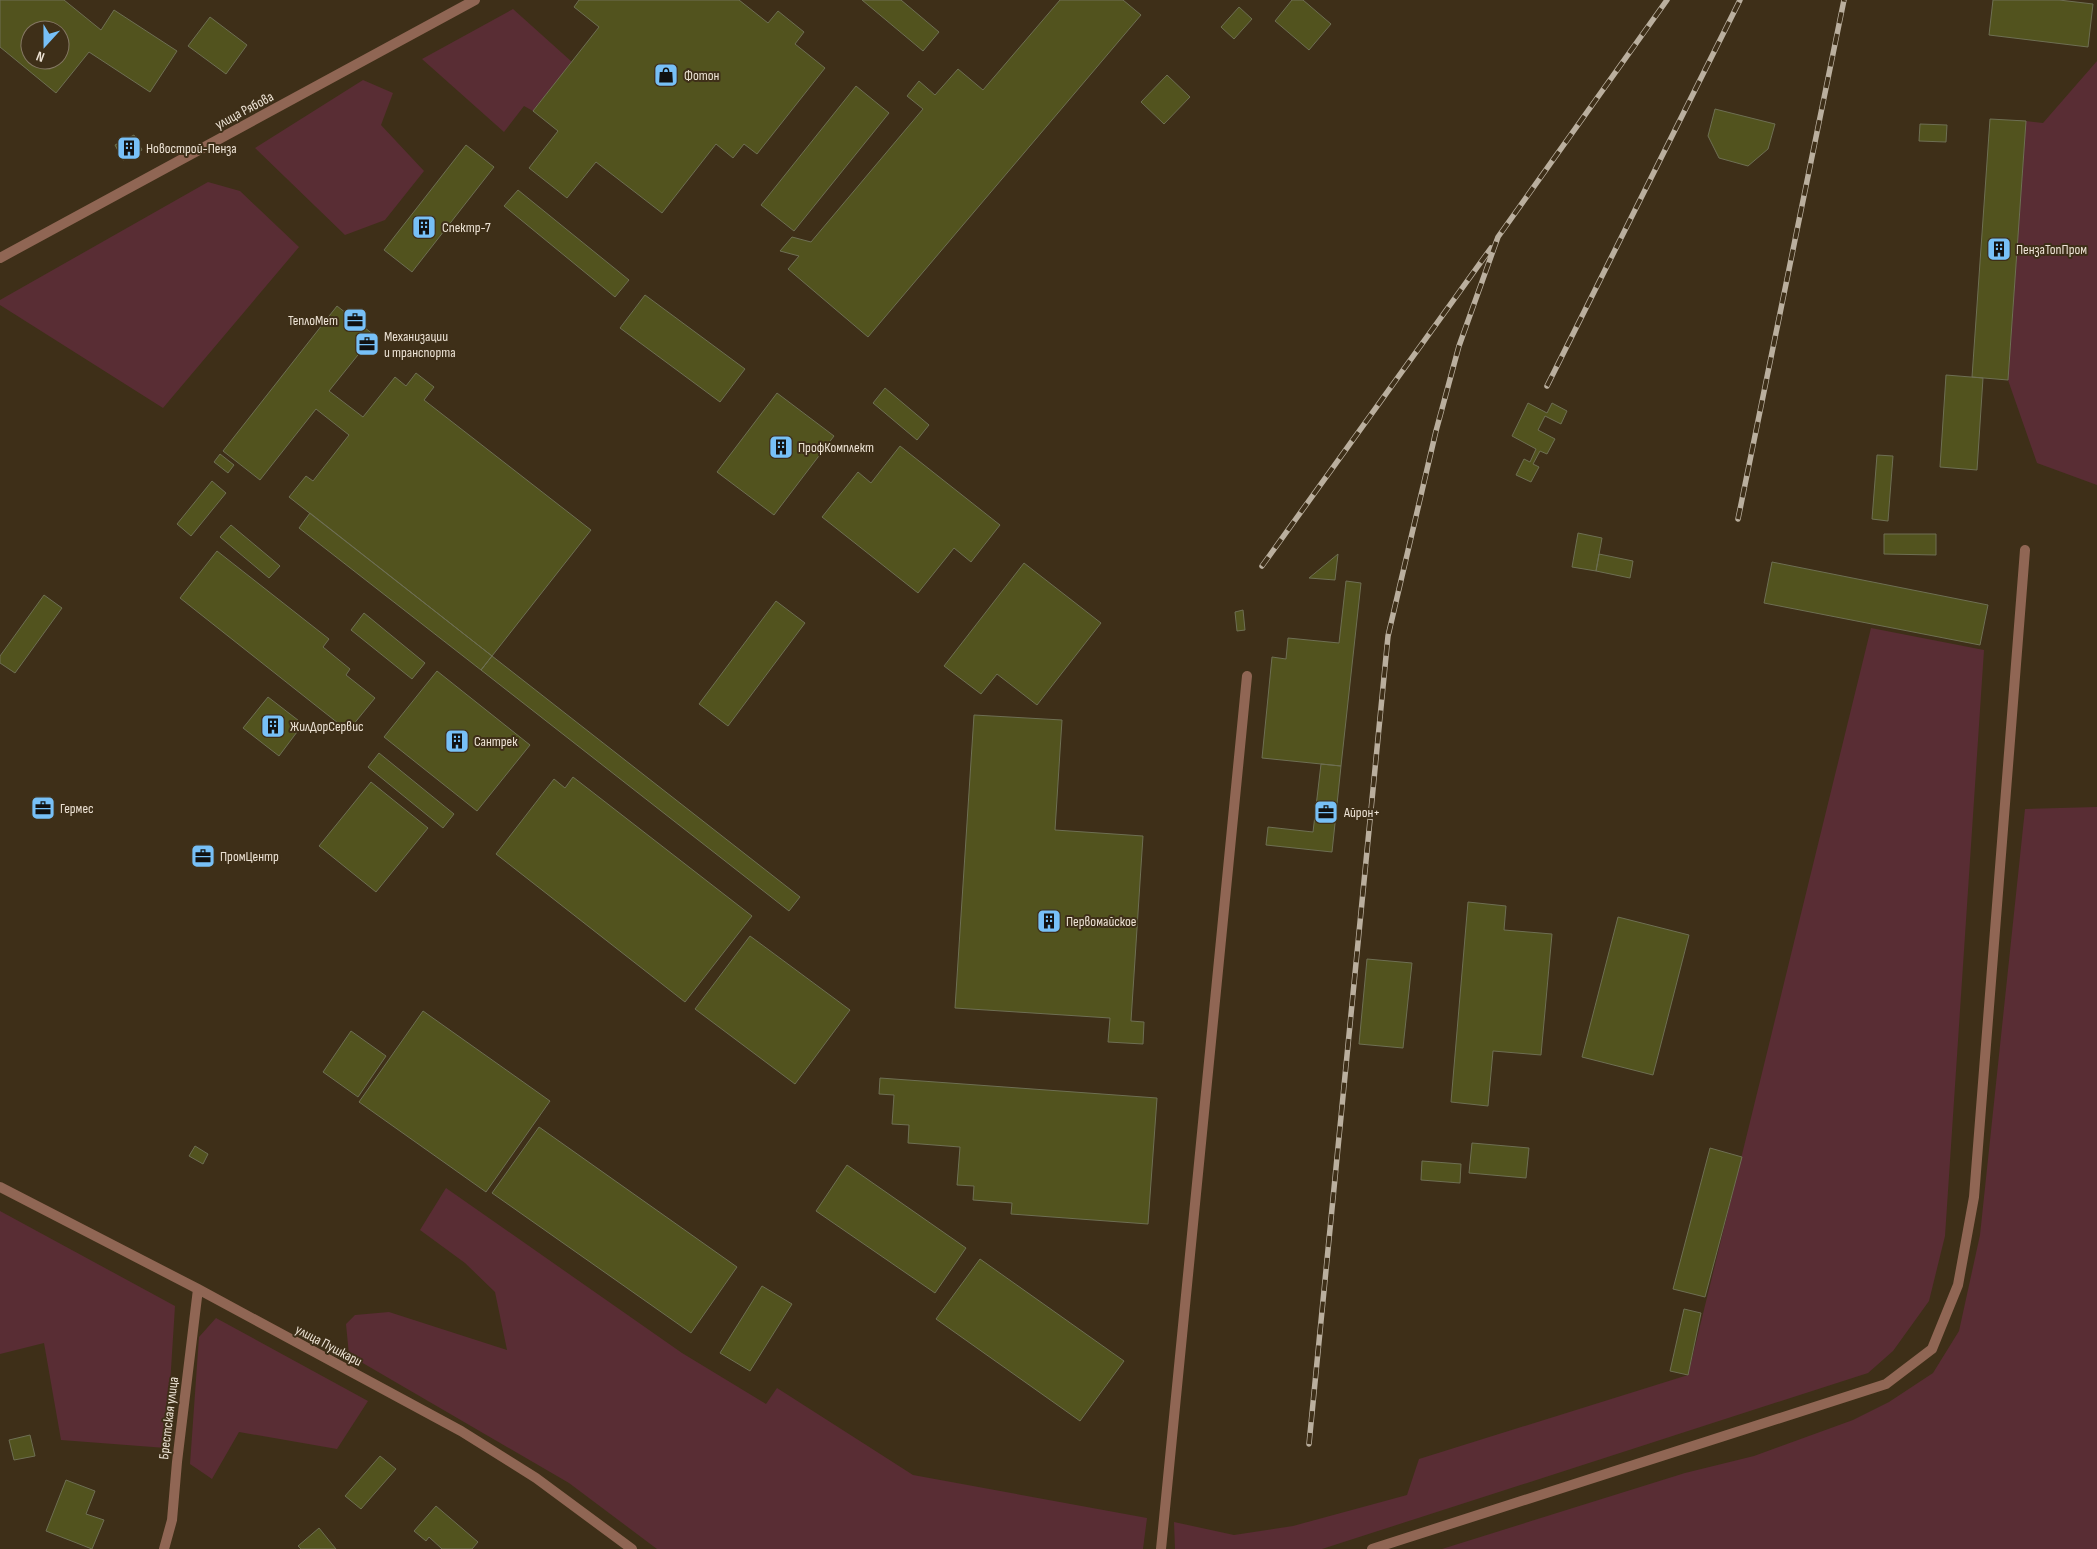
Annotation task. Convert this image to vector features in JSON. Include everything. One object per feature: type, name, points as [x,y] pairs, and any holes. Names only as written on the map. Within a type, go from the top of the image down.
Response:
[{"type":"street","name":"улица Рябова","points":[[0,258],[475,0]]},
{"type":"street","points":[[1372,1549],[1886,1384],[1932,1349],[1958,1285],[1974,1198],[2025,550]]},
{"type":"street","points":[[1161,1549],[1247,676]]},
{"type":"street","name":"улица Пушкари","points":[[0,1187],[198,1289],[461,1431],[536,1478],[632,1549]]},
{"type":"street","name":"Брестская улица","points":[[164,1549],[172,1520],[177,1462],[198,1289]]},
{"type":"shaded area","points":[[513,9],[572,62],[533,111],[524,106],[504,132],[422,59]]},
{"type":"shaded area","points":[[2097,61],[2097,485],[2037,463],[2008,380],[2026,121],[2043,123]]},
{"type":"shaded area","points":[[363,80],[393,93],[381,125],[424,171],[385,220],[345,235],[255,148]]},
{"type":"shaded area","points":[[208,182],[240,191],[299,247],[163,408],[0,305],[0,300]]},
{"type":"shaded area","points":[[1871,628],[1984,650],[1945,1236],[1929,1301],[1893,1351],[1868,1373],[1322,1549],[1175,1549],[1174,1522],[1234,1535],[1293,1526],[1407,1495],[1419,1459],[1688,1375]]},
{"type":"shaded area","points":[[2097,807],[2097,1549],[1442,1549],[1685,1473],[1754,1456],[1853,1420],[1889,1402],[1933,1373],[1959,1331],[1980,1235],[2025,809]]},
{"type":"shaded area","points":[[446,1188],[682,1353],[766,1404],[777,1388],[913,1475],[1147,1518],[1143,1549],[657,1549],[569,1483],[349,1355],[346,1324],[355,1315],[389,1312],[507,1350],[495,1292],[465,1263],[420,1230]]},
{"type":"shaded area","points":[[0,1211],[175,1306],[166,1448],[61,1440],[44,1343],[0,1354]]},
{"type":"shaded area","points":[[216,1318],[368,1401],[337,1449],[239,1432],[212,1479],[190,1464],[199,1337]]},
{"type":"building","points":[[0,0],[64,0],[101,30],[114,10],[177,51],[150,92],[89,52],[56,93],[28,70],[70,70],[70,20],[20,20],[20,63],[0,47]]},
{"type":"building","points":[[579,0],[739,0],[768,23],[778,11],[804,32],[795,44],[825,68],[757,154],[744,144],[733,158],[716,144],[662,213],[596,162],[567,198],[529,168],[558,131],[533,111],[599,27],[574,7]]},
{"type":"building","points":[[862,0],[901,0],[939,32],[923,51]]},
{"type":"building","points":[[1060,0],[1123,0],[1141,15],[868,337],[788,269],[799,256],[780,251],[792,237],[811,242],[923,109],[907,96],[919,81],[935,95],[958,69],[983,90]]},
{"type":"building","points":[[1292,0],[1303,0],[1331,24],[1309,50],[1275,21]]},
{"type":"building","points":[[1993,0],[2059,0],[2093,4],[2088,47],[1989,35]]},
{"type":"building","points":[[1239,7],[1252,19],[1234,39],[1221,27]]},
{"type":"building","points":[[210,17],[247,45],[226,74],[188,46]]},
{"type":"building","points":[[1167,75],[1190,97],[1164,124],[1141,102]]},
{"type":"building","points":[[856,86],[889,113],[794,231],[761,205]]},
{"type":"building","points":[[1715,109],[1775,124],[1768,149],[1748,166],[1719,158],[1708,136]]},
{"type":"building","name":"ПензаТопПром","points":[[1990,119],[2026,121],[2008,380],[1972,377]]},
{"type":"building","points":[[1920,124],[1947,125],[1946,142],[1919,141]]},
{"type":"building","name":"Новострой-Пенза","points":[[134,135],[142,150],[123,160],[115,145]]},
{"type":"building","name":"Спектр-7","points":[[466,145],[494,167],[412,272],[384,250]]},
{"type":"building","points":[[518,190],[629,280],[615,297],[504,206]]},
{"type":"building","points":[[645,295],[745,369],[720,402],[620,328]]},
{"type":"building","points":[[337,306],[374,335],[329,391],[363,417],[395,377],[406,386],[416,373],[434,387],[424,400],[591,530],[492,656],[289,497],[306,476],[313,481],[349,435],[316,409],[260,480],[223,451]]},
{"type":"building","points":[[1946,375],[1983,378],[1977,470],[1940,467]]},
{"type":"building","points":[[885,388],[929,425],[917,440],[873,403]]},
{"type":"building","name":"ПрофКомплект","points":[[777,393],[834,436],[774,515],[717,472]]},
{"type":"building","points":[[1528,403],[1547,413],[1552,403],[1567,411],[1561,424],[1545,416],[1538,430],[1555,439],[1547,454],[1540,451],[1533,464],[1539,467],[1531,482],[1516,475],[1524,459],[1530,462],[1536,449],[1512,436]]},
{"type":"building","points":[[900,446],[1000,525],[971,562],[954,548],[918,593],[822,517],[858,472],[871,483]]},
{"type":"building","points":[[220,454],[234,465],[228,473],[214,462]]},
{"type":"building","points":[[1877,455],[1893,456],[1888,521],[1872,519]]},
{"type":"building","points":[[212,481],[226,493],[191,536],[177,524]]},
{"type":"building","points":[[310,513],[492,656],[481,670],[299,528]]},
{"type":"building","points":[[231,525],[280,566],[269,578],[220,537]]},
{"type":"building","points":[[1578,533],[1602,538],[1596,571],[1572,567]]},
{"type":"building","points":[[1884,534],[1936,534],[1936,555],[1884,554]]},
{"type":"building","points":[[217,551],[329,639],[323,647],[350,669],[346,675],[375,698],[348,731],[180,598]]},
{"type":"building","points":[[1338,554],[1335,580],[1309,578]]},
{"type":"building","points":[[1599,554],[1633,561],[1630,578],[1596,571]]},
{"type":"building","points":[[1772,562],[1988,605],[1980,645],[1764,603]]},
{"type":"building","points":[[1024,563],[1101,623],[1037,705],[997,674],[981,694],[944,666]]},
{"type":"building","points":[[1346,581],[1361,583],[1341,766],[1262,758],[1272,657],[1286,659],[1288,638],[1339,643]]},
{"type":"building","points":[[44,595],[62,608],[15,673],[0,663],[0,656]]},
{"type":"building","points":[[776,601],[805,623],[728,726],[699,704]]},
{"type":"building","points":[[1243,610],[1245,630],[1237,631],[1235,612]]},
{"type":"building","points":[[364,613],[425,663],[412,679],[351,630]]},
{"type":"building","points":[[492,656],[800,897],[789,911],[481,670]]},
{"type":"building","name":"Сантрек","points":[[437,671],[530,745],[477,811],[384,737]]},
{"type":"building","name":"ЖилДорСервис","points":[[268,697],[303,724],[279,756],[243,728]]},
{"type":"building","name":"Первомайское","points":[[974,715],[1062,720],[1055,830],[1143,836],[1131,1021],[1144,1022],[1143,1044],[1108,1042],[1110,1018],[955,1008]]},
{"type":"building","points":[[379,753],[454,814],[443,828],[368,767]]},
{"type":"building","name":"Айрон+","points":[[1321,764],[1341,766],[1332,852],[1266,845],[1268,827],[1313,832]]},
{"type":"building","points":[[573,777],[752,916],[685,1002],[496,854],[554,779],[565,788]]},
{"type":"building","points":[[371,782],[428,828],[376,892],[319,846]]},
{"type":"building","points":[[1468,902],[1506,906],[1504,930],[1552,934],[1541,1055],[1493,1051],[1488,1106],[1451,1102]]},
{"type":"building","points":[[1618,917],[1689,935],[1653,1075],[1582,1057]]},
{"type":"building","points":[[750,936],[850,1010],[795,1084],[695,1009]]},
{"type":"building","points":[[1367,959],[1412,963],[1403,1048],[1359,1044]]},
{"type":"building","points":[[423,1011],[550,1101],[486,1192],[359,1102]]},
{"type":"building","points":[[351,1031],[386,1056],[358,1097],[323,1072]]},
{"type":"building","points":[[880,1078],[1157,1098],[1148,1224],[1011,1214],[1012,1203],[973,1200],[974,1186],[957,1185],[960,1147],[908,1143],[909,1125],[892,1124],[894,1095],[879,1094]]},
{"type":"building","points":[[539,1127],[737,1267],[691,1333],[492,1193]]},
{"type":"building","points":[[1472,1143],[1529,1148],[1526,1178],[1469,1173]]},
{"type":"building","points":[[195,1146],[208,1154],[203,1164],[189,1156]]},
{"type":"building","points":[[1710,1148],[1742,1157],[1705,1297],[1673,1289]]},
{"type":"building","points":[[1422,1161],[1461,1164],[1460,1183],[1421,1180]]},
{"type":"building","points":[[847,1165],[966,1248],[935,1293],[816,1211]]},
{"type":"building","points":[[980,1259],[1124,1361],[1080,1421],[936,1319]]},
{"type":"building","points":[[762,1286],[792,1304],[750,1371],[720,1353]]},
{"type":"building","points":[[1684,1309],[1701,1313],[1688,1375],[1670,1371]]},
{"type":"building","points":[[30,1435],[35,1456],[14,1460],[9,1440]]},
{"type":"building","points":[[380,1456],[396,1469],[361,1509],[345,1496]]},
{"type":"building","points":[[66,1480],[95,1491],[86,1514],[104,1520],[92,1549],[46,1531]]},
{"type":"building","points":[[436,1506],[478,1542],[472,1549],[442,1549],[429,1537],[426,1541],[414,1531]]},
{"type":"building","points":[[319,1528],[336,1549],[301,1549],[298,1546]]},
{"type":"railway","points":[[1309,1444],[1388,636],[1436,431],[1459,346],[1498,237],[1667,0]]},
{"type":"railway","points":[[1547,386],[1740,0]]},
{"type":"railway","points":[[1738,519],[1844,0]]},
{"type":"railway","points":[[1262,566],[1491,248]]},
{"type":"place","name":"Фотон","points":[[666,75]]},
{"type":"place","name":"Новострой-Пенза","points":[[129,148]]},
{"type":"place","name":"Спектр-7","points":[[424,227]]},
{"type":"place","name":"ПензаТопПром","points":[[1999,249]]},
{"type":"place","name":"ТеплоМет","points":[[355,320]]},
{"type":"place","name":"Механизации и транспорта","points":[[367,344]]},
{"type":"place","name":"ПрофКомплект","points":[[781,447]]},
{"type":"place","name":"ЖилДорСервис","points":[[273,726]]},
{"type":"place","name":"Сантрек","points":[[457,741]]},
{"type":"place","name":"Гермес","points":[[43,808]]},
{"type":"place","name":"Айрон+","points":[[1326,812]]},
{"type":"place","name":"ПромЦентр","points":[[203,856]]},
{"type":"place","name":"Первомайское","points":[[1049,921]]}]
